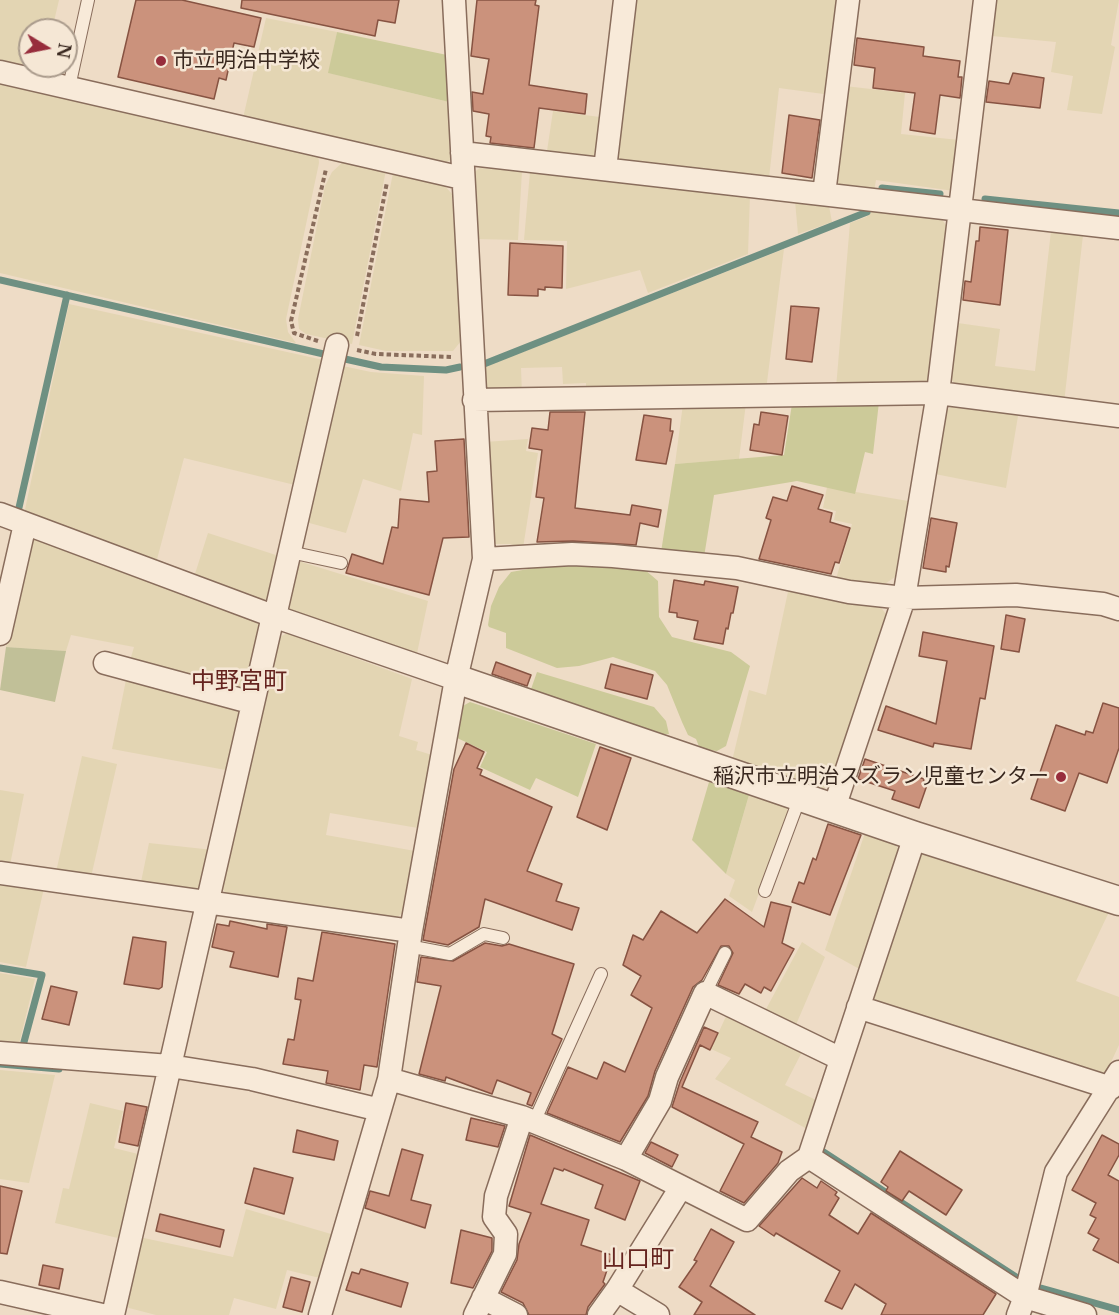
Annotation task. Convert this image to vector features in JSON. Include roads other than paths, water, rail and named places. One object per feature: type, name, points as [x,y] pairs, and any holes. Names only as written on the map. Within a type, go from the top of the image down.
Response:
[{"type":"street","points":[[320,1315],[389,1079],[410,939],[456,679],[484,559],[471,358],[454,0]]},
{"type":"street","points":[[605,169],[625,0]]},
{"type":"street","points":[[824,194],[848,0]]},
{"type":"street","points":[[834,808],[904,598],[938,393],[985,0]]},
{"type":"street","points":[[0,72],[462,178]]},
{"type":"street","points":[[462,153],[1119,228]]},
{"type":"street","points":[[113,1315],[253,703],[290,552],[346,347]]},
{"type":"street","points":[[474,400],[938,393],[1119,416]]},
{"type":"street","points":[[0,514],[274,616],[456,679],[915,836],[1119,901]]},
{"type":"street","points":[[0,634],[25,524]]},
{"type":"street","points":[[484,559],[573,554],[613,556],[737,568],[849,592],[904,598],[1016,596],[1092,603],[1119,609]]},
{"type":"street","points":[[105,663],[253,703]]},
{"type":"street","points":[[389,1079],[528,1119],[626,1159],[747,1220],[789,1171],[810,1157],[915,836]]},
{"type":"street","points":[[0,873],[207,903],[410,939]]},
{"type":"street","points":[[626,1159],[660,1101],[667,1077],[705,993],[841,1059]]},
{"type":"street","points":[[858,1007],[1113,1092],[1056,1172],[1022,1306]]},
{"type":"street","points":[[0,1053],[170,1066],[252,1079],[380,1110]]},
{"type":"street","points":[[516,1315],[479,1306],[505,1254],[506,1234],[494,1217],[496,1196],[528,1119]]},
{"type":"street","points":[[810,1157],[1022,1306],[1084,1315]]},
{"type":"street","points":[[599,1315],[681,1187]]},
{"type":"street","points":[[617,1290],[658,1315]]},
{"type":"street","points":[[0,1292],[102,1315]]},
{"type":"lane","points":[[69,87],[88,0]]},
{"type":"lane","points":[[290,552],[340,563]]},
{"type":"lane","points":[[765,891],[800,796]]},
{"type":"lane","points":[[410,939],[450,954],[484,934],[503,938]]},
{"type":"lane","points":[[705,993],[724,953]]},
{"type":"lane","points":[[528,1119],[601,975]]},
{"type":"waterway","points":[[882,191],[882,188],[940,194]]},
{"type":"waterway","points":[[985,199],[1119,213]]},
{"type":"waterway","points":[[484,364],[867,212]]},
{"type":"waterway","points":[[0,280],[328,355]]},
{"type":"waterway","points":[[18,512],[67,295]]},
{"type":"waterway","points":[[345,359],[381,367],[446,370],[460,367]]},
{"type":"waterway","points":[[0,968],[42,975],[24,1042]]},
{"type":"waterway","points":[[0,1064],[59,1069]]},
{"type":"waterway","points":[[822,1151],[1016,1277]]},
{"type":"waterway","points":[[1041,1288],[1119,1310]]},
{"type":"place","name":"市立明治中学校","points":[[161,61]]},
{"type":"place","name":"稲沢市立明治スズラン児童センター","points":[[1061,777]]},
{"type":"district","name":"中野宮町","points":[[239,682]]},
{"type":"district","name":"山口町","points":[[638,1260]]}]
